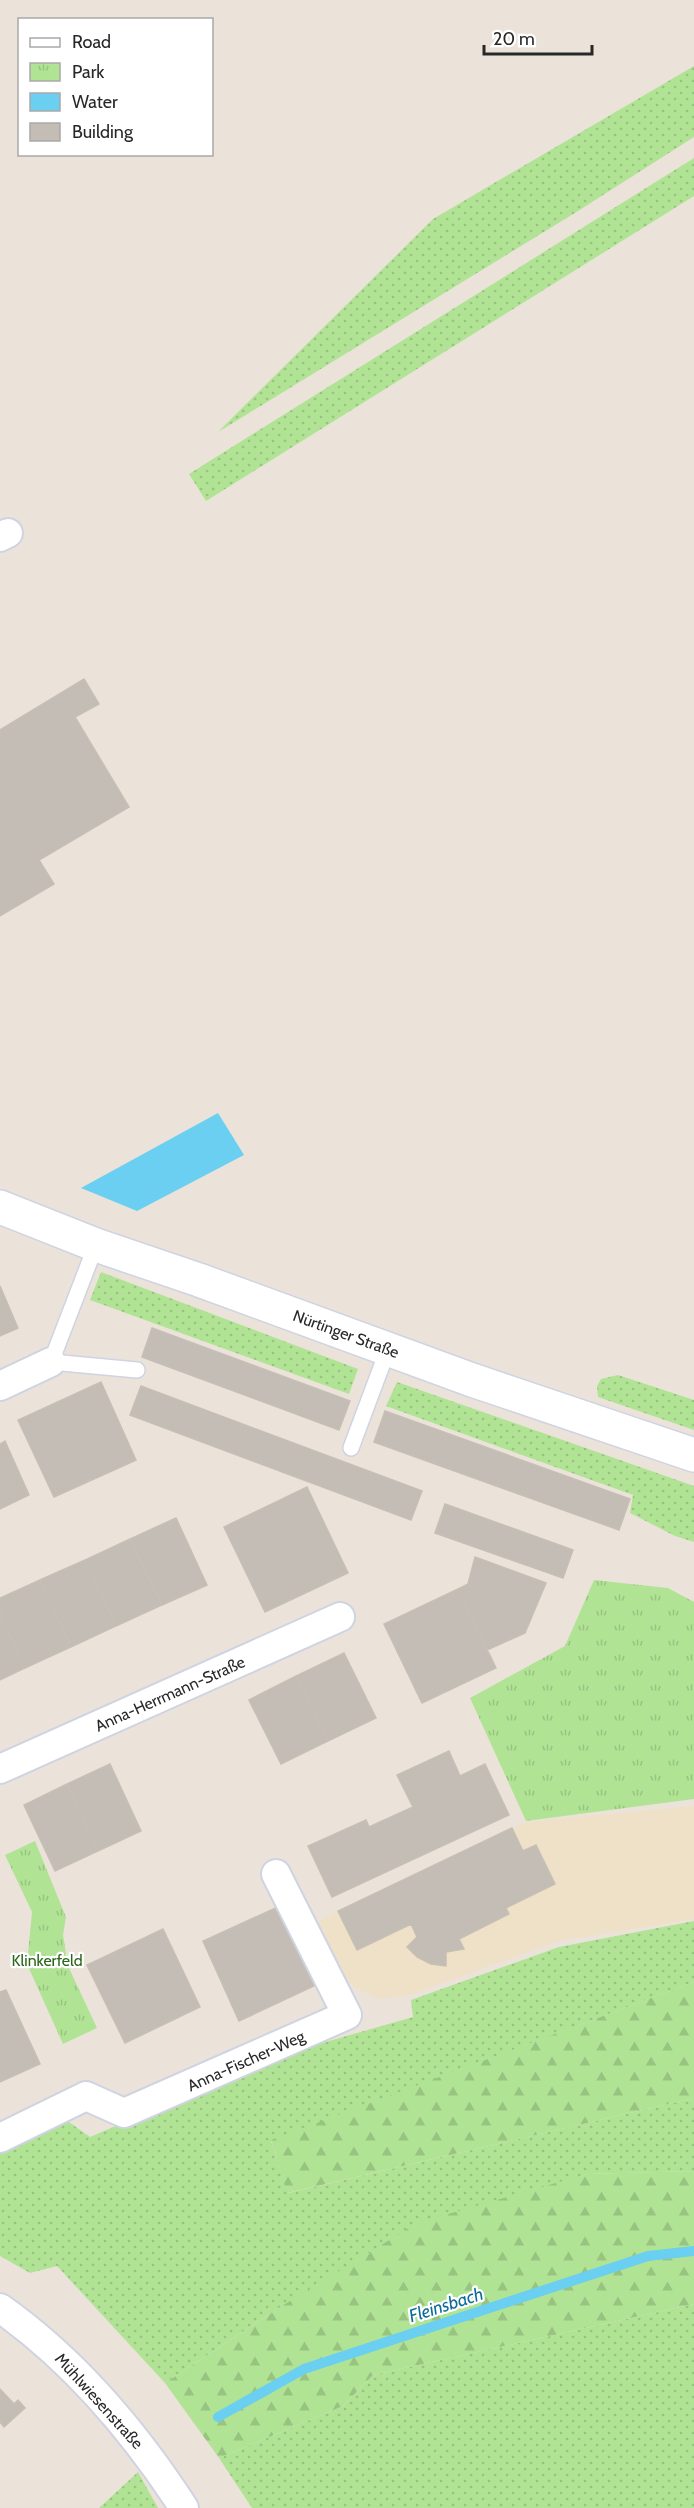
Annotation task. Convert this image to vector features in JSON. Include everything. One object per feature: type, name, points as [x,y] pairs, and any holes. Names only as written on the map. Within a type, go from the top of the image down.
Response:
[{"type":"main road","name":"Nürtinger Straße","points":[[0,1207],[96,1245],[694,1455]]},
{"type":"street","points":[[0,1386],[51,1362]]},
{"type":"street","name":"Anna-Herrmann-Straße","points":[[0,1769],[340,1617]]},
{"type":"street","name":"Anna-Fischer-Weg","points":[[0,2138],[86,2096],[124,2113],[347,2015],[276,1874]]},
{"type":"street","name":"Mühlwiesenstraße","points":[[0,2308],[37,2334],[119,2419],[160,2472],[184,2508]]},
{"type":"lane","points":[[96,1245],[51,1362],[137,1370]]},
{"type":"lane","points":[[351,1448],[388,1349]]},
{"type":"shaded area","points":[[694,1806],[694,1919],[559,1941],[410,1995],[380,1999],[354,1987],[336,1966],[318,1921],[526,1822]]},
{"type":"green space","points":[[694,66],[694,137],[218,432],[433,219]]},
{"type":"green space","points":[[694,158],[694,196],[206,501],[189,474]]},
{"type":"green space","points":[[101,1272],[358,1369],[349,1394],[90,1300]]},
{"type":"green space","points":[[618,1375],[694,1400],[694,1430],[598,1397],[597,1386],[601,1379]]},
{"type":"green space","points":[[397,1382],[694,1486],[694,1542],[675,1536],[630,1513],[633,1495],[386,1406]]},
{"type":"green space","points":[[594,1580],[668,1588],[694,1602],[694,1799],[526,1821],[470,1698],[565,1646]]},
{"type":"green space","name":"Klinkerfeld","points":[[35,1841],[66,1917],[63,1935],[68,1966],[97,2028],[63,2044],[27,1964],[32,1912],[5,1855]]},
{"type":"green space","points":[[694,1921],[694,1982],[271,2141],[288,2193],[694,2098],[694,2171],[587,2174],[282,2306],[165,2383],[57,2266],[30,2273],[0,2256],[0,2146],[62,2117],[90,2137],[287,2053],[413,2017],[411,2000],[559,1947]]},
{"type":"green space","points":[[694,1982],[694,2098],[287,2193],[271,2140]]},
{"type":"green space","points":[[694,2171],[694,2304],[373,2375],[343,2406],[219,2458],[165,2383],[282,2306],[417,2223],[587,2174]]},
{"type":"green space","points":[[694,2304],[694,2508],[252,2508],[219,2458],[343,2406],[373,2375]]},
{"type":"green space","points":[[138,2472],[158,2508],[99,2508]]},
{"type":"water","points":[[218,1113],[244,1155],[137,1211],[81,1188]]},
{"type":"building","points":[[84,679],[99,704],[75,717],[129,807],[39,860],[54,884],[0,916],[0,730]]},
{"type":"building","points":[[0,1286],[18,1328],[0,1336]]},
{"type":"building","points":[[152,1328],[350,1401],[339,1430],[142,1357]]},
{"type":"building","points":[[101,1382],[136,1460],[54,1497],[18,1420]]},
{"type":"building","points":[[141,1386],[422,1491],[411,1520],[130,1415]]},
{"type":"building","points":[[385,1411],[630,1499],[619,1530],[374,1442]]},
{"type":"building","points":[[5,1441],[29,1495],[0,1509],[0,1444]]},
{"type":"building","points":[[307,1487],[348,1573],[265,1612],[224,1527]]},
{"type":"building","points":[[445,1504],[573,1550],[563,1578],[435,1533]]},
{"type":"building","points":[[176,1518],[207,1585],[162,1605],[130,1539]]},
{"type":"building","points":[[130,1539],[162,1605],[116,1626],[85,1560]]},
{"type":"building","points":[[475,1557],[546,1583],[525,1633],[487,1650],[458,1589],[468,1584]]},
{"type":"building","points":[[85,1560],[116,1626],[71,1647],[40,1580]]},
{"type":"building","points":[[40,1580],[71,1647],[25,1668],[0,1614],[0,1598]]},
{"type":"building","points":[[458,1589],[496,1668],[422,1703],[384,1624]]},
{"type":"building","points":[[0,1614],[25,1668],[0,1680]]},
{"type":"building","points":[[344,1653],[376,1718],[328,1741],[296,1676]]},
{"type":"building","points":[[296,1676],[328,1741],[281,1764],[249,1700]]},
{"type":"building","points":[[449,1751],[460,1776],[485,1764],[509,1815],[332,1897],[308,1846],[366,1820],[369,1827],[413,1807],[397,1775]]},
{"type":"building","points":[[110,1764],[141,1831],[98,1851],[67,1784]]},
{"type":"building","points":[[67,1784],[98,1851],[55,1871],[24,1805]]},
{"type":"building","points":[[512,1828],[523,1851],[536,1845],[555,1884],[506,1908],[509,1914],[459,1939],[464,1949],[446,1952],[446,1966],[431,1964],[417,1957],[407,1947],[417,1937],[411,1924],[357,1950],[338,1911]]},
{"type":"building","points":[[280,1906],[316,1985],[239,2021],[203,1941]]},
{"type":"building","points":[[163,1929],[200,2007],[125,2043],[87,1965]]},
{"type":"building","points":[[6,1990],[40,2064],[0,2082],[0,1992]]},
{"type":"building","points":[[0,2389],[14,2404],[18,2400],[25,2408],[4,2427],[0,2422]]},
{"type":"waterway","name":"Fleinsbach","points":[[218,2417],[304,2369],[648,2256],[694,2251]]}]
